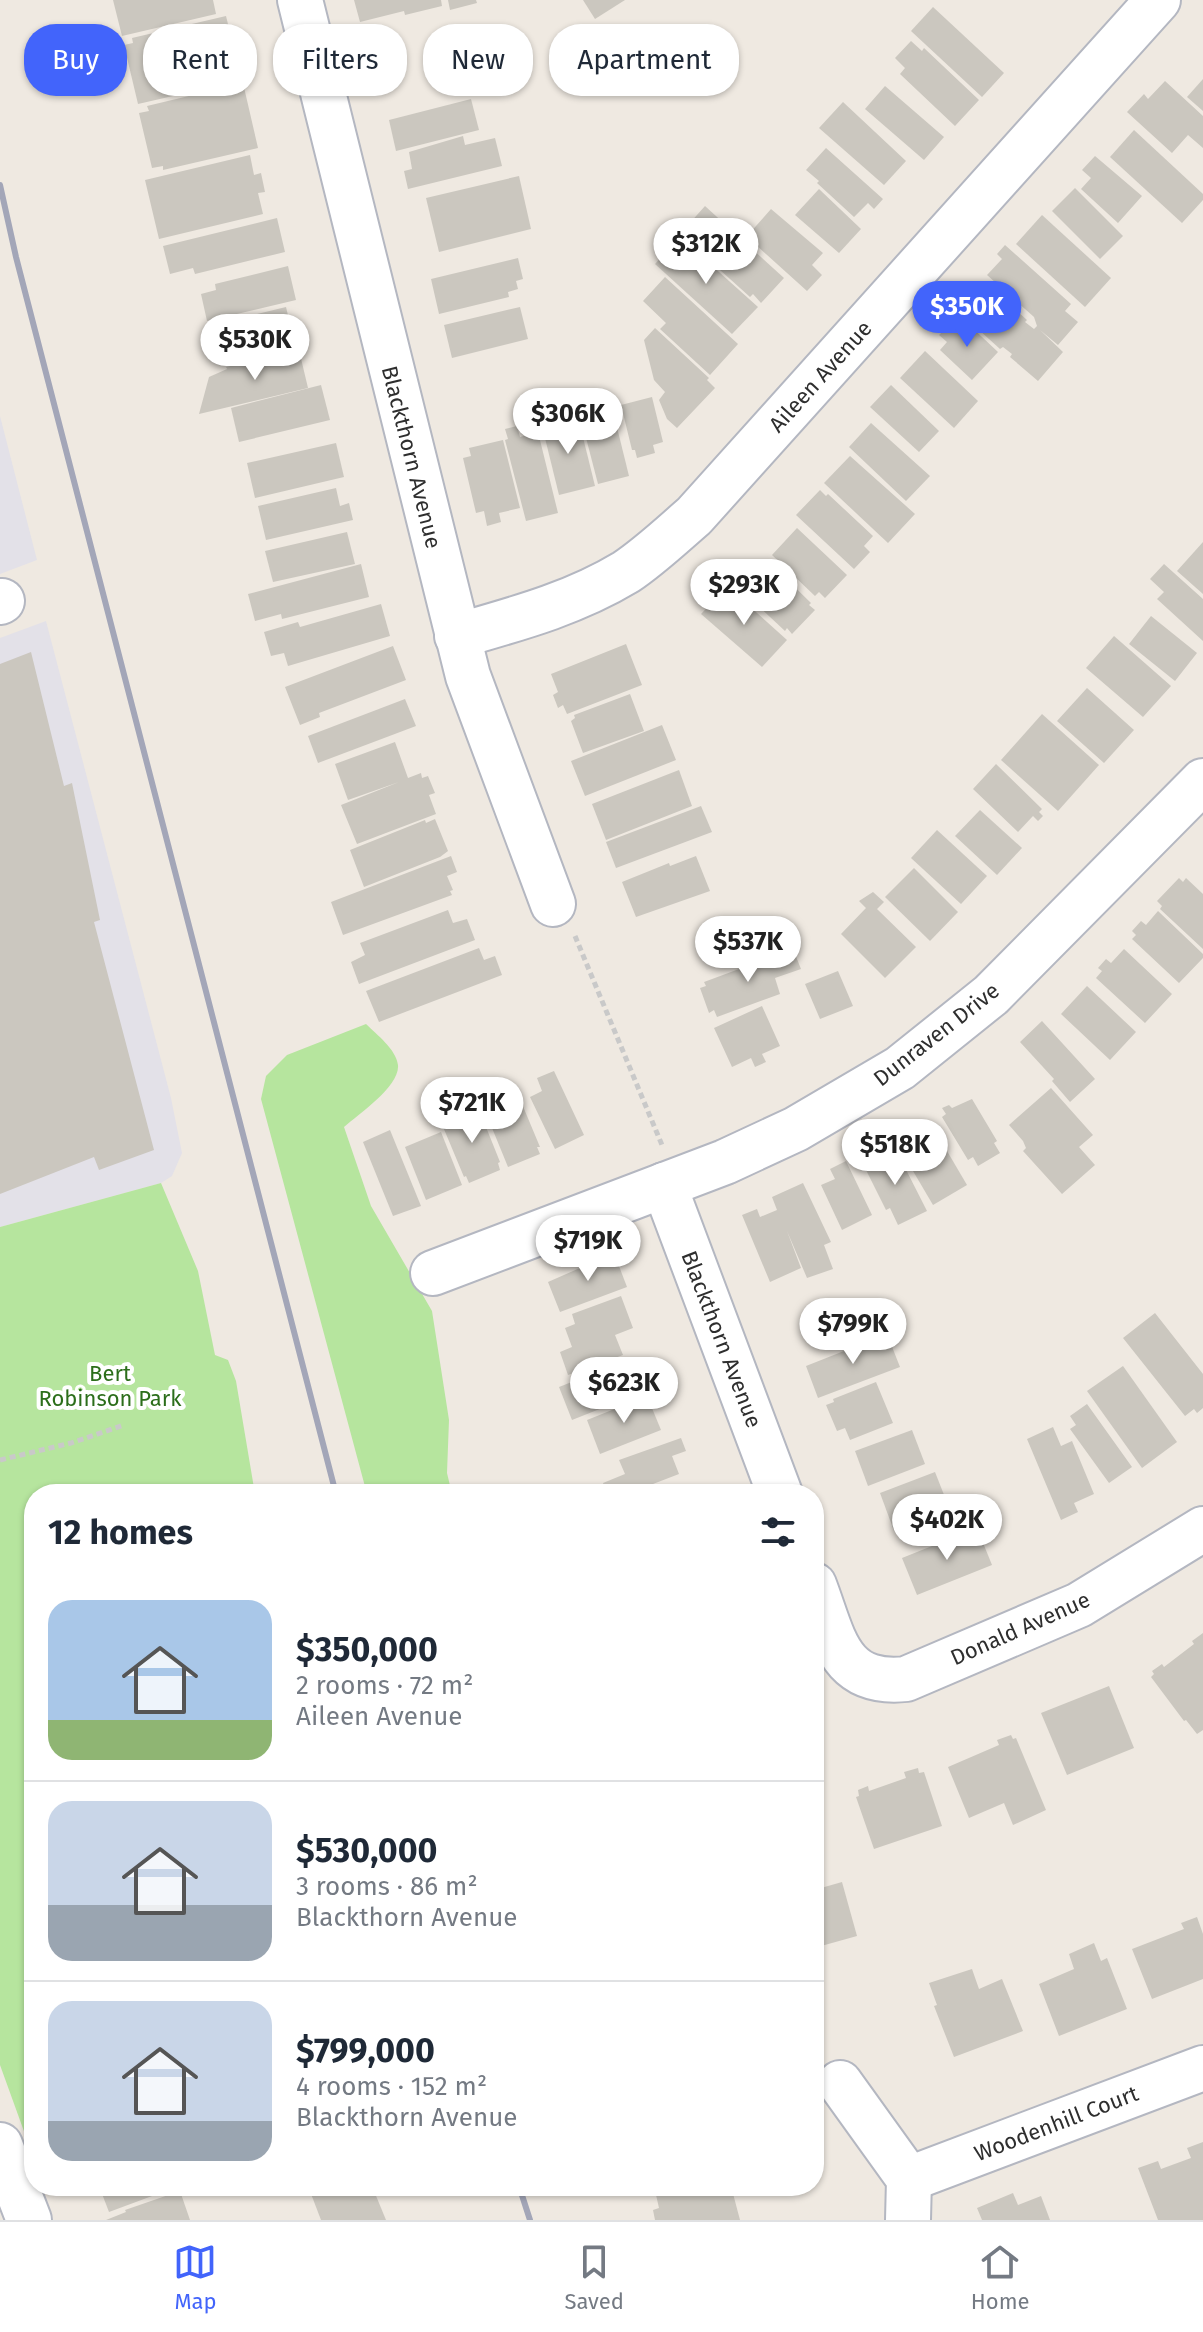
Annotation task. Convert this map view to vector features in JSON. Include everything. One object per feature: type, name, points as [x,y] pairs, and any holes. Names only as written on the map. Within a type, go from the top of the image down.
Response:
[{"type":"street","name":"Blackthorn Avenue","points":[[300,0],[457,636],[483,719],[564,920]]},
{"type":"street","name":"Aileen Avenue","points":[[457,636],[525,617],[584,594],[628,570],[694,516],[1158,0]]},
{"type":"street","name":"Dunraven Drive","points":[[433,1273],[665,1169],[725,1162],[796,1129],[900,1068],[991,995],[1199,795]]},
{"type":"street","name":"Blackthorn Avenue","points":[[665,1169],[776,1484]]},
{"type":"street","name":"Donald Avenue","points":[[824,1610],[845,1662],[871,1678],[887,1681],[906,1679],[1079,1605],[1203,1529]]},
{"type":"street","name":"Woodenhill Court","points":[[840,2083],[908,2200],[1203,2068]]},
{"type":"path","points":[[564,920],[665,1169]]},
{"type":"path","points":[[0,1460],[71,1443],[124,1425]]},
{"type":"shaded area","points":[[0,416],[37,560],[0,574]]},
{"type":"shaded area","points":[[46,621],[171,1098],[182,1153],[172,1176],[161,1183],[0,1227],[0,638]]},
{"type":"green space","points":[[366,1024],[397,1059],[393,1082],[344,1127],[371,1206],[432,1311],[449,1420],[447,1473],[450,1484],[364,1484],[261,1099],[266,1076],[287,1055]]},
{"type":"green space","name":"Bert Robinson Park","points":[[161,1183],[198,1271],[215,1355],[228,1360],[236,1381],[253,1484],[24,1484],[24,2131],[0,2065],[0,1227]]},
{"type":"building","points":[[113,0],[213,0],[216,14],[173,24],[143,24],[143,31],[127,35],[127,24],[119,24]]},
{"type":"building","points":[[354,0],[441,0],[442,6],[360,22]]},
{"type":"building","points":[[448,0],[476,0],[477,3],[450,10]]},
{"type":"building","points":[[583,0],[625,0],[595,19]]},
{"type":"building","points":[[933,7],[1004,73],[982,97],[911,31]]},
{"type":"building","points":[[226,16],[228,24],[192,24]]},
{"type":"building","points":[[143,35],[143,96],[173,96],[138,104],[127,58],[127,44],[133,43],[132,38]]},
{"type":"building","points":[[911,41],[922,51],[924,48],[979,100],[955,126],[900,74],[905,68],[895,58]]},
{"type":"building","points":[[1203,79],[1203,111],[1187,97]]},
{"type":"building","points":[[1165,81],[1203,116],[1203,148],[1188,135],[1172,153],[1127,112],[1144,94],[1148,99]]},
{"type":"building","points":[[885,86],[944,137],[924,160],[865,109]]},
{"type":"building","points":[[189,96],[246,96],[258,148],[163,170],[163,166],[152,168],[139,113],[149,111],[147,106]]},
{"type":"building","points":[[471,99],[479,130],[396,151],[389,120]]},
{"type":"building","points":[[843,102],[906,161],[884,185],[819,128]]},
{"type":"building","points":[[1134,130],[1203,194],[1203,200],[1182,223],[1110,157]]},
{"type":"building","points":[[463,136],[465,145],[495,138],[502,166],[408,189],[404,171],[412,169],[409,152]]},
{"type":"building","points":[[826,148],[883,199],[874,209],[868,203],[854,217],[806,170]]},
{"type":"building","points":[[250,155],[254,175],[261,173],[265,192],[258,193],[263,214],[159,239],[145,180]]},
{"type":"building","points":[[1095,156],[1142,196],[1118,223],[1081,189],[1091,178],[1082,170]]},
{"type":"building","points":[[519,176],[531,229],[439,252],[426,198]]},
{"type":"building","points":[[1075,188],[1123,236],[1100,259],[1052,211]]},
{"type":"building","points":[[819,189],[861,229],[839,253],[795,215]]},
{"type":"building","points":[[705,206],[784,278],[761,303],[753,294],[750,297],[680,234]]},
{"type":"building","points":[[771,209],[823,253],[812,265],[822,275],[807,291],[748,235]]},
{"type":"building","points":[[1042,215],[1111,278],[1085,307],[1016,244]]},
{"type":"building","points":[[277,218],[285,252],[195,274],[193,268],[170,274],[163,246]]},
{"type":"building","points":[[680,237],[758,307],[732,334],[655,264]]},
{"type":"building","points":[[1005,245],[1071,304],[1065,311],[1078,322],[1058,345],[1040,330],[1063,352],[1038,381],[1010,357],[1012,354],[1003,347],[1000,349],[968,320],[994,290],[1027,320],[1025,322],[1034,329],[1037,326],[1034,317],[987,275],[1002,259],[997,254]]},
{"type":"building","points":[[518,258],[523,279],[516,281],[518,289],[508,292],[509,297],[439,314],[431,279]]},
{"type":"building","points":[[288,266],[296,300],[207,321],[201,294],[216,290],[215,284]]},
{"type":"building","points":[[665,277],[738,344],[710,375],[660,329],[666,323],[643,301]]},
{"type":"building","points":[[286,307],[294,340],[218,358],[215,342],[208,344],[205,330],[213,328],[212,325]]},
{"type":"building","points":[[520,307],[528,339],[452,358],[444,325]]},
{"type":"building","points":[[965,321],[998,352],[972,380],[940,350],[947,342],[939,335],[951,324],[957,329]]},
{"type":"building","points":[[655,328],[709,378],[707,380],[715,388],[677,428],[667,419],[659,400],[665,392],[654,380],[644,340]]},
{"type":"building","points":[[299,350],[308,388],[199,414],[209,377],[226,367]]},
{"type":"building","points":[[925,351],[978,401],[954,428],[900,378]]},
{"type":"building","points":[[321,385],[330,420],[239,442],[231,408]]},
{"type":"building","points":[[891,385],[939,431],[919,452],[870,407]]},
{"type":"building","points":[[652,397],[663,442],[653,445],[655,453],[637,458],[635,450],[632,450],[621,405]]},
{"type":"building","points":[[610,399],[629,476],[598,484],[578,407]]},
{"type":"building","points":[[578,417],[595,486],[559,495],[542,426]]},
{"type":"building","points":[[871,423],[930,476],[906,501],[849,447]]},
{"type":"building","points":[[517,426],[520,437],[538,432],[558,513],[526,521],[505,440],[508,439],[505,429]]},
{"type":"building","points":[[503,440],[520,508],[499,513],[501,522],[487,526],[484,511],[476,513],[463,458],[471,456],[469,448]]},
{"type":"building","points":[[336,443],[344,477],[255,498],[247,463]]},
{"type":"building","points":[[850,456],[915,514],[888,543],[824,483]]},
{"type":"building","points":[[336,488],[340,506],[349,503],[353,520],[266,540],[258,506]]},
{"type":"building","points":[[820,490],[873,536],[864,546],[870,552],[854,569],[796,515]]},
{"type":"building","points":[[797,528],[847,575],[825,598],[819,592],[815,596],[772,555]]},
{"type":"building","points":[[347,532],[355,564],[273,582],[265,551]]},
{"type":"building","points":[[1203,542],[1203,594],[1177,571]]},
{"type":"building","points":[[767,560],[815,610],[792,634],[740,589],[742,586],[734,579],[748,564],[756,572]]},
{"type":"building","points":[[361,564],[369,597],[282,619],[281,614],[255,621],[248,594]]},
{"type":"building","points":[[1164,564],[1203,599],[1203,641],[1157,599],[1164,592],[1150,579]]},
{"type":"building","points":[[727,586],[787,640],[762,667],[701,614]]},
{"type":"building","points":[[381,604],[390,636],[288,666],[284,653],[271,656],[264,632],[298,622],[300,627]]},
{"type":"building","points":[[1151,616],[1197,653],[1175,681],[1129,644]]},
{"type":"building","points":[[1114,636],[1171,686],[1143,717],[1086,668]]},
{"type":"building","points":[[626,644],[642,685],[567,714],[563,705],[558,708],[553,695],[558,692],[551,674]]},
{"type":"building","points":[[393,646],[406,680],[319,713],[320,717],[300,725],[285,687]]},
{"type":"building","points":[[31,652],[64,786],[72,783],[100,920],[94,922],[154,1150],[99,1170],[94,1157],[0,1194],[0,664]]},
{"type":"building","points":[[1087,688],[1134,730],[1104,763],[1057,721]]},
{"type":"building","points":[[630,694],[644,731],[583,753],[571,721],[574,715]]},
{"type":"building","points":[[405,699],[416,726],[318,763],[308,736]]},
{"type":"building","points":[[1042,714],[1099,765],[1058,811],[1001,760]]},
{"type":"building","points":[[662,725],[676,760],[585,796],[571,761]]},
{"type":"building","points":[[395,742],[408,778],[421,773],[422,778],[428,776],[435,793],[429,795],[436,814],[357,844],[341,805],[399,782],[348,800],[335,764]]},
{"type":"building","points":[[996,764],[1042,809],[1039,812],[1043,816],[1038,821],[1033,816],[1018,832],[973,789]]},
{"type":"building","points":[[679,770],[692,806],[606,840],[592,804]]},
{"type":"building","points":[[701,806],[712,832],[616,868],[606,842]]},
{"type":"building","points":[[980,810],[1022,848],[997,875],[955,836]]},
{"type":"building","points":[[435,819],[448,851],[364,887],[350,850],[425,820],[426,823]]},
{"type":"building","points":[[937,830],[987,876],[961,904],[911,858]]},
{"type":"building","points":[[451,856],[457,872],[447,876],[452,895],[343,935],[331,902]]},
{"type":"building","points":[[696,856],[710,891],[636,917],[622,882]]},
{"type":"building","points":[[914,868],[958,912],[930,941],[885,897]]},
{"type":"building","points":[[1179,878],[1183,882],[1186,878],[1203,894],[1203,949],[1160,909],[1162,906],[1157,901]]},
{"type":"building","points":[[873,892],[884,902],[877,909],[916,947],[885,978],[841,934],[866,908],[859,901]]},
{"type":"building","points":[[448,910],[453,923],[467,919],[475,940],[359,984],[351,962],[365,955],[360,943]]},
{"type":"building","points":[[1158,911],[1203,954],[1203,958],[1179,983],[1132,939],[1136,935],[1132,931],[1141,921],[1146,925]]},
{"type":"building","points":[[479,948],[484,960],[495,956],[502,975],[379,1022],[366,991]]},
{"type":"building","points":[[793,949],[801,969],[775,978],[780,994],[717,1017],[714,1010],[709,1013],[700,988],[706,986],[704,982]]},
{"type":"building","points":[[1124,949],[1172,994],[1145,1023],[1096,978],[1102,971],[1098,968],[1106,959],[1111,963]]},
{"type":"building","points":[[838,971],[853,1006],[820,1019],[805,984]]},
{"type":"building","points":[[1087,986],[1136,1032],[1110,1060],[1061,1014]]},
{"type":"building","points":[[762,1006],[780,1046],[762,1054],[766,1062],[755,1067],[751,1058],[732,1067],[714,1028]]},
{"type":"building","points":[[1042,1021],[1095,1079],[1070,1102],[1052,1081],[1054,1079],[1020,1042]]},
{"type":"building","points":[[554,1071],[584,1135],[555,1149],[530,1097],[542,1091],[537,1078]]},
{"type":"building","points":[[1051,1088],[1093,1135],[1079,1147],[1095,1165],[1062,1194],[1023,1151],[1026,1148],[1023,1141],[1009,1125]]},
{"type":"building","points":[[517,1092],[540,1147],[537,1147],[540,1154],[508,1167],[483,1106]]},
{"type":"building","points":[[972,1099],[997,1141],[994,1143],[1000,1153],[978,1166],[973,1157],[968,1160],[942,1117],[946,1114],[942,1108],[949,1105],[952,1108]]},
{"type":"building","points":[[478,1107],[500,1162],[500,1170],[469,1183],[441,1122]]},
{"type":"building","points":[[390,1130],[421,1206],[393,1216],[363,1142]]},
{"type":"building","points":[[441,1132],[462,1185],[426,1200],[405,1147]]},
{"type":"building","points":[[937,1134],[967,1185],[933,1205],[903,1154]]},
{"type":"building","points":[[895,1148],[927,1211],[898,1225],[890,1208],[886,1210],[863,1164]]},
{"type":"building","points":[[846,1161],[872,1215],[842,1230],[821,1185],[835,1179],[830,1169]]},
{"type":"building","points":[[803,1183],[831,1242],[824,1245],[833,1269],[807,1278],[787,1231],[801,1268],[770,1282],[742,1215],[757,1209],[760,1217],[777,1210],[772,1197]]},
{"type":"building","points":[[614,1253],[627,1287],[560,1312],[548,1282]]},
{"type":"building","points":[[621,1296],[633,1328],[615,1335],[623,1355],[568,1375],[560,1352],[572,1347],[565,1328],[575,1324],[572,1314]]},
{"type":"building","points":[[1155,1313],[1203,1374],[1203,1408],[1197,1413],[1194,1409],[1185,1416],[1123,1338]]},
{"type":"building","points":[[887,1334],[900,1367],[818,1398],[806,1366]]},
{"type":"building","points":[[633,1358],[645,1391],[572,1420],[559,1387]]},
{"type":"building","points":[[1123,1366],[1177,1442],[1142,1468],[1087,1391]]},
{"type":"building","points":[[876,1382],[893,1423],[850,1440],[845,1428],[837,1431],[826,1405],[834,1402],[833,1399]]},
{"type":"building","points":[[647,1396],[661,1430],[600,1454],[587,1420]]},
{"type":"building","points":[[1087,1404],[1132,1467],[1109,1483],[1070,1429],[1076,1425],[1070,1416]]},
{"type":"building","points":[[1053,1427],[1061,1446],[1072,1441],[1094,1494],[1074,1503],[1078,1512],[1061,1520],[1027,1439]]},
{"type":"building","points":[[912,1430],[925,1464],[868,1486],[855,1451]]},
{"type":"building","points":[[681,1438],[686,1451],[672,1456],[679,1474],[653,1484],[603,1484],[625,1474],[619,1460]]},
{"type":"building","points":[[935,1472],[950,1510],[894,1531],[880,1493]]},
{"type":"building","points":[[977,1528],[992,1565],[917,1595],[902,1558]]},
{"type":"building","points":[[1203,1633],[1203,1730],[1197,1734],[1151,1677],[1154,1674],[1152,1671],[1162,1664],[1164,1667]]},
{"type":"building","points":[[1109,1686],[1134,1748],[1067,1775],[1041,1713]]},
{"type":"building","points":[[1011,1735],[1013,1739],[1016,1738],[1046,1810],[1013,1825],[1004,1803],[969,1818],[948,1767],[999,1745],[997,1740]]},
{"type":"building","points":[[918,1768],[919,1773],[924,1772],[942,1826],[874,1849],[856,1797],[859,1796],[858,1790],[868,1786],[869,1791],[906,1778],[904,1772]]},
{"type":"building","points":[[842,1882],[857,1936],[824,1945],[824,1887]]},
{"type":"building","points":[[1197,1917],[1203,1934],[1203,1979],[1152,1999],[1132,1949],[1184,1929],[1181,1923]]},
{"type":"building","points":[[1094,1943],[1101,1961],[1107,1958],[1127,2009],[1059,2036],[1039,1984],[1074,1969],[1069,1954]]},
{"type":"building","points":[[972,1969],[979,1989],[1002,1979],[1023,2031],[954,2057],[934,2006],[937,2005],[929,1983]]},
{"type":"building","points":[[1203,2142],[1203,2220],[1158,2220],[1138,2168],[1158,2161],[1161,2169],[1191,2158],[1187,2148]]},
{"type":"building","points":[[1013,2193],[1018,2205],[1041,2196],[1050,2220],[982,2220],[977,2208]]},
{"type":"building","points":[[103,2196],[152,2196],[109,2212]]},
{"type":"building","points":[[166,2196],[182,2196],[190,2220],[106,2220]]},
{"type":"building","points":[[312,2196],[376,2196],[386,2220],[321,2220]]},
{"type":"building","points":[[656,2196],[734,2196],[740,2220],[655,2220],[653,2210],[659,2208]]},
{"type":"railway","points":[[0,185],[16,257],[333,1484]]},
{"type":"railway","points":[[522,2196],[530,2220]]}]
